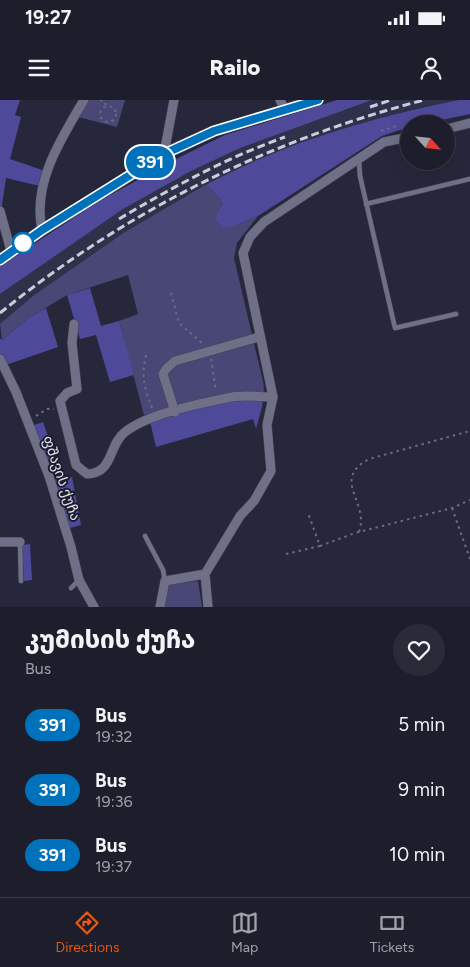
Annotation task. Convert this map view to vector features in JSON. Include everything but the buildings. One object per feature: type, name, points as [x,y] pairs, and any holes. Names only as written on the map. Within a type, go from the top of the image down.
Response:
[{"type":"street","points":[[42,230],[38,205],[43,183],[60,143],[84,100]]},
{"type":"street","points":[[164,154],[174,100]]},
{"type":"street","points":[[0,260],[42,230],[164,154],[214,131],[283,105],[318,100]]},
{"type":"street","points":[[455,126],[470,123]]},
{"type":"street","points":[[208,607],[205,574],[219,547],[240,516],[254,501],[271,471],[267,425],[273,397],[243,253],[250,237],[264,222],[384,142],[400,139]]},
{"type":"street","points":[[0,211],[11,251]]},
{"type":"street","points":[[74,324],[72,343],[77,389],[67,393],[60,401],[76,465],[87,474],[96,474],[103,469],[110,459],[116,441],[125,431],[156,417],[227,398],[273,397]]},
{"type":"street","points":[[174,412],[163,374],[175,361],[259,337]]},
{"type":"street","name":"ფშავის ქუჩა","points":[[0,359],[49,476],[79,580],[94,607]]},
{"type":"street","points":[[0,542],[20,542]]},
{"type":"street","points":[[160,607],[165,581],[205,574]]},
{"type":"lane","points":[[359,160],[366,204],[395,328],[456,314]]},
{"type":"lane","points":[[366,204],[470,179]]},
{"type":"lane","points":[[145,536],[163,570],[165,581]]},
{"type":"lane","points":[[20,542],[21,581]]},
{"type":"lane","points":[[71,588],[79,580]]},
{"type":"path","points":[[100,100],[114,108],[116,112],[114,120],[109,122],[103,121],[100,117],[100,111],[106,105]]},
{"type":"path","points":[[381,131],[396,126]]},
{"type":"path","points":[[146,355],[142,372],[144,386],[156,417]]},
{"type":"path","points":[[26,419],[40,415],[47,409],[62,408]]},
{"type":"path","points":[[359,532],[362,517],[351,483],[352,475],[359,465],[369,460],[470,431]]},
{"type":"path","points":[[286,554],[320,546],[359,532],[452,508],[470,500]]},
{"type":"path","points":[[452,508],[470,559]]},
{"type":"path","points":[[308,513],[320,546]]},
{"type":"shaded area","points":[[0,100],[20,100],[15,115],[21,117],[10,159],[45,171],[40,186],[6,178],[2,205],[4,223],[0,228]]},
{"type":"shaded area","points":[[87,100],[125,100],[117,127],[78,117]]},
{"type":"shaded area","points":[[337,100],[372,100],[240,148],[191,171],[123,209],[0,294],[0,266],[101,200],[225,135]]},
{"type":"shaded area","points":[[372,100],[459,100],[361,123],[232,171],[207,184],[0,324],[0,294],[123,209],[191,171],[240,148]]},
{"type":"shaded area","points":[[459,100],[470,100],[470,114],[455,117],[455,115],[400,115],[400,130],[382,136],[258,216],[224,228],[216,221],[217,213],[223,203],[207,184],[237,169],[298,144],[362,123]]},
{"type":"shaded area","points":[[207,184],[223,203],[217,213],[237,225],[258,216],[237,243],[234,258],[264,386],[261,390],[207,399],[144,415],[119,321],[138,314],[128,275],[67,295],[30,317],[2,340],[0,324],[33,296],[125,232]]},
{"type":"shaded area","points":[[90,288],[101,326],[119,321],[134,375],[110,382],[96,335],[80,339],[67,295]]},
{"type":"shaded area","points":[[46,308],[58,347],[0,367],[0,338],[2,340],[30,317]]},
{"type":"shaded area","points":[[264,386],[262,407],[256,429],[253,419],[156,447],[148,413],[207,399],[261,390]]},
{"type":"shaded area","points":[[43,422],[63,479],[72,477],[81,525],[70,528],[31,426]]},
{"type":"shaded area","points":[[30,544],[32,580],[24,581],[22,545]]},
{"type":"shaded area","points":[[198,581],[202,607],[164,607],[168,584]]},
{"type":"railway","points":[[370,107],[391,100]]},
{"type":"railway","points":[[0,313],[48,276],[97,242],[200,184],[309,136],[424,100]]},
{"type":"railway","points":[[119,219],[200,174],[242,154],[285,137]]},
{"type":"bus line","name":"391","points":[[0,260],[42,230],[164,154],[214,131],[318,100]]}]
